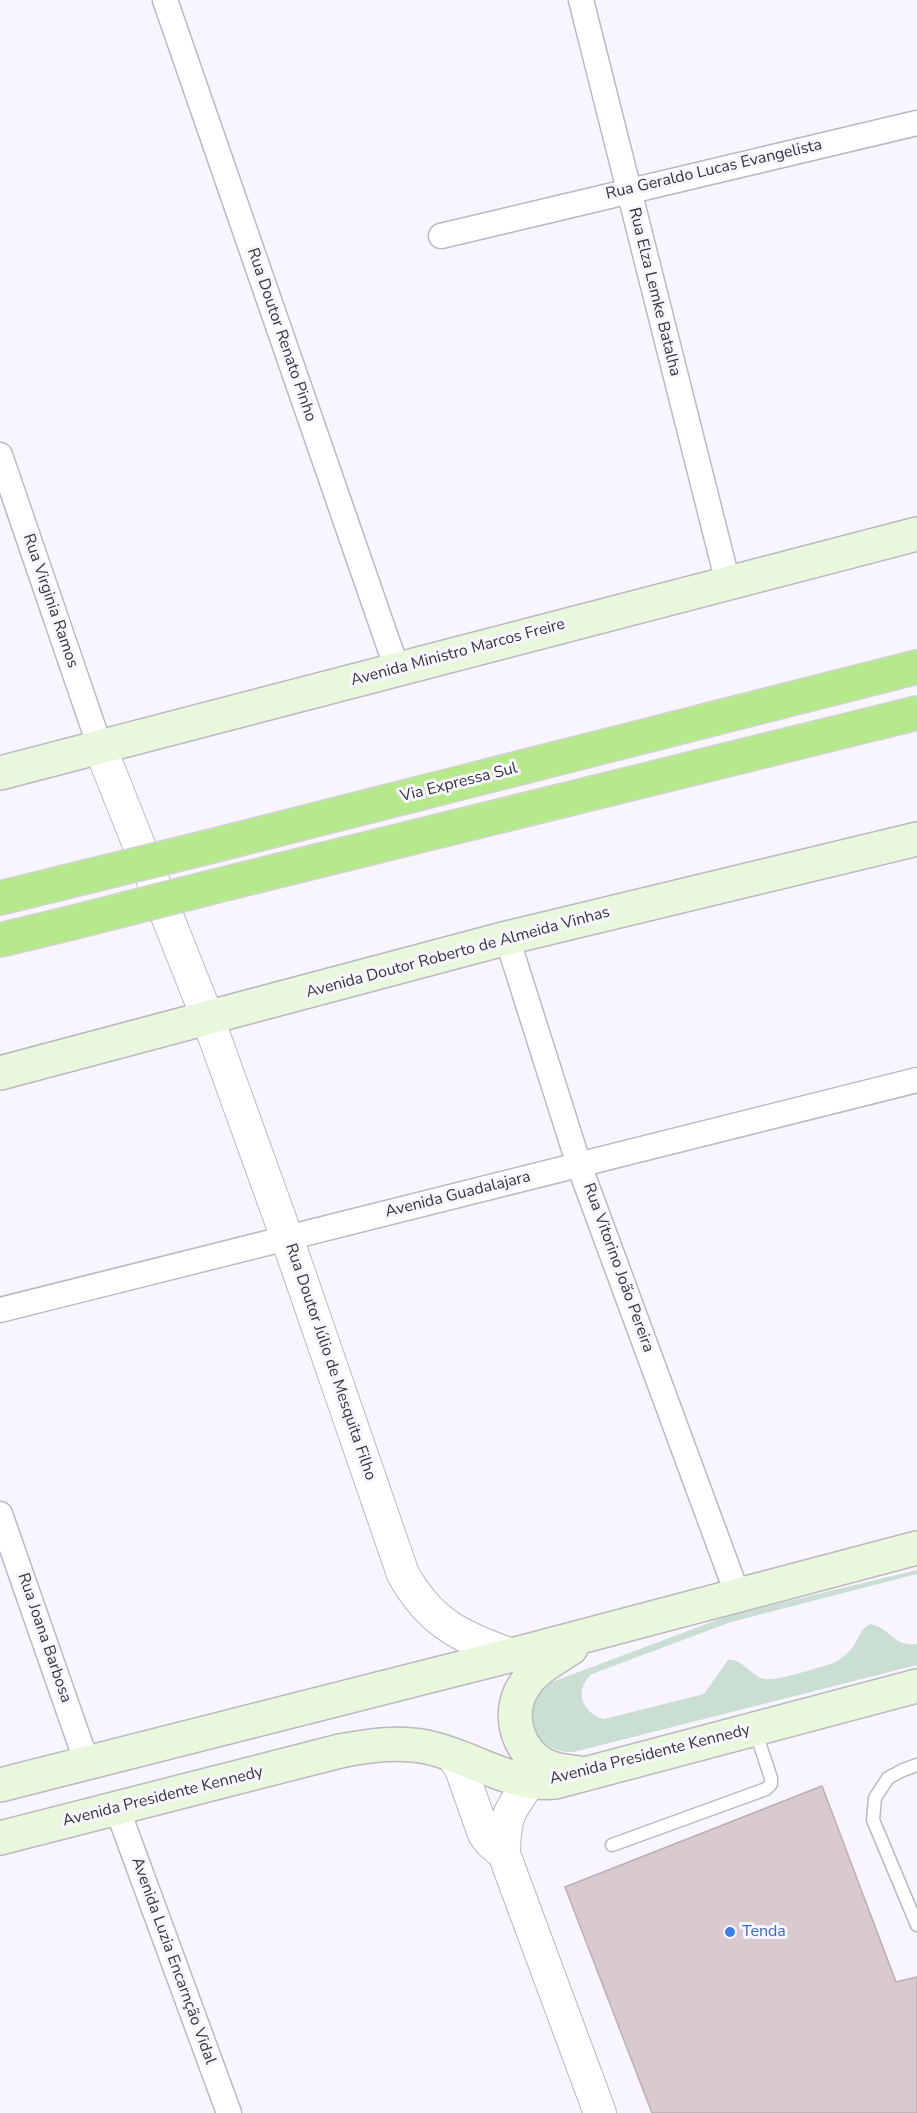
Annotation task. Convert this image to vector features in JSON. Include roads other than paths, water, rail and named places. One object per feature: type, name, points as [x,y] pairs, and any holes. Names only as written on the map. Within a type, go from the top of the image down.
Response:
[{"type":"highway","name":"Via Expressa Sul","points":[[0,898],[917,667]]},
{"type":"highway","points":[[0,940],[917,713]]},
{"type":"main road","name":"Avenida Ministro Marcos Freire","points":[[0,773],[917,534]]},
{"type":"main road","name":"Avenida Doutor Roberto de Almeida Vinhas","points":[[0,1073],[507,938],[917,839]]},
{"type":"main road","points":[[0,1785],[512,1655],[917,1548]]},
{"type":"main road","points":[[586,1773],[555,1769],[538,1761],[525,1748],[520,1739],[515,1712],[520,1693],[530,1678],[589,1635]]},
{"type":"main road","name":"Avenida Presidente Kennedy","points":[[0,1838],[366,1746],[390,1743],[433,1749],[510,1778],[530,1782],[555,1782],[917,1686]]},
{"type":"street","name":"Rua Doutor Renato Pinho","points":[[165,0],[397,669]]},
{"type":"street","name":"Rua Elza Lemke Batalha","points":[[581,0],[728,584]]},
{"type":"street","name":"Rua Geraldo Lucas Evangelista","points":[[441,236],[917,123]]},
{"type":"street","name":"Rua Virginia Ramos","points":[[0,455],[100,747]]},
{"type":"street","name":"Rua Doutor Júlio de Mesquita Filho","points":[[100,747],[208,1019],[287,1238],[403,1575],[415,1595],[446,1625],[475,1642],[512,1655]]},
{"type":"street","name":"Rua Vitorino João Pereira","points":[[507,938],[579,1165],[738,1596]]},
{"type":"street","name":"Avenida Guadalajara","points":[[0,1310],[917,1080]]},
{"type":"street","name":"Rua Joana Barbosa","points":[[0,1514],[87,1762]]},
{"type":"street","points":[[453,1756],[484,1834],[504,1854]]},
{"type":"street","points":[[530,1782],[510,1809],[506,1819],[504,1854],[600,2113]]},
{"type":"street","name":"Avenida Luzia Encarnção Vidal","points":[[117,1808],[229,2113]]},
{"type":"lane","points":[[612,1845],[766,1789],[771,1785],[771,1778],[755,1729]]},
{"type":"lane","points":[[917,1765],[888,1778],[875,1798],[873,1820],[917,1925]]},
{"type":"place","name":"Tenda","points":[[730,1932]]}]
